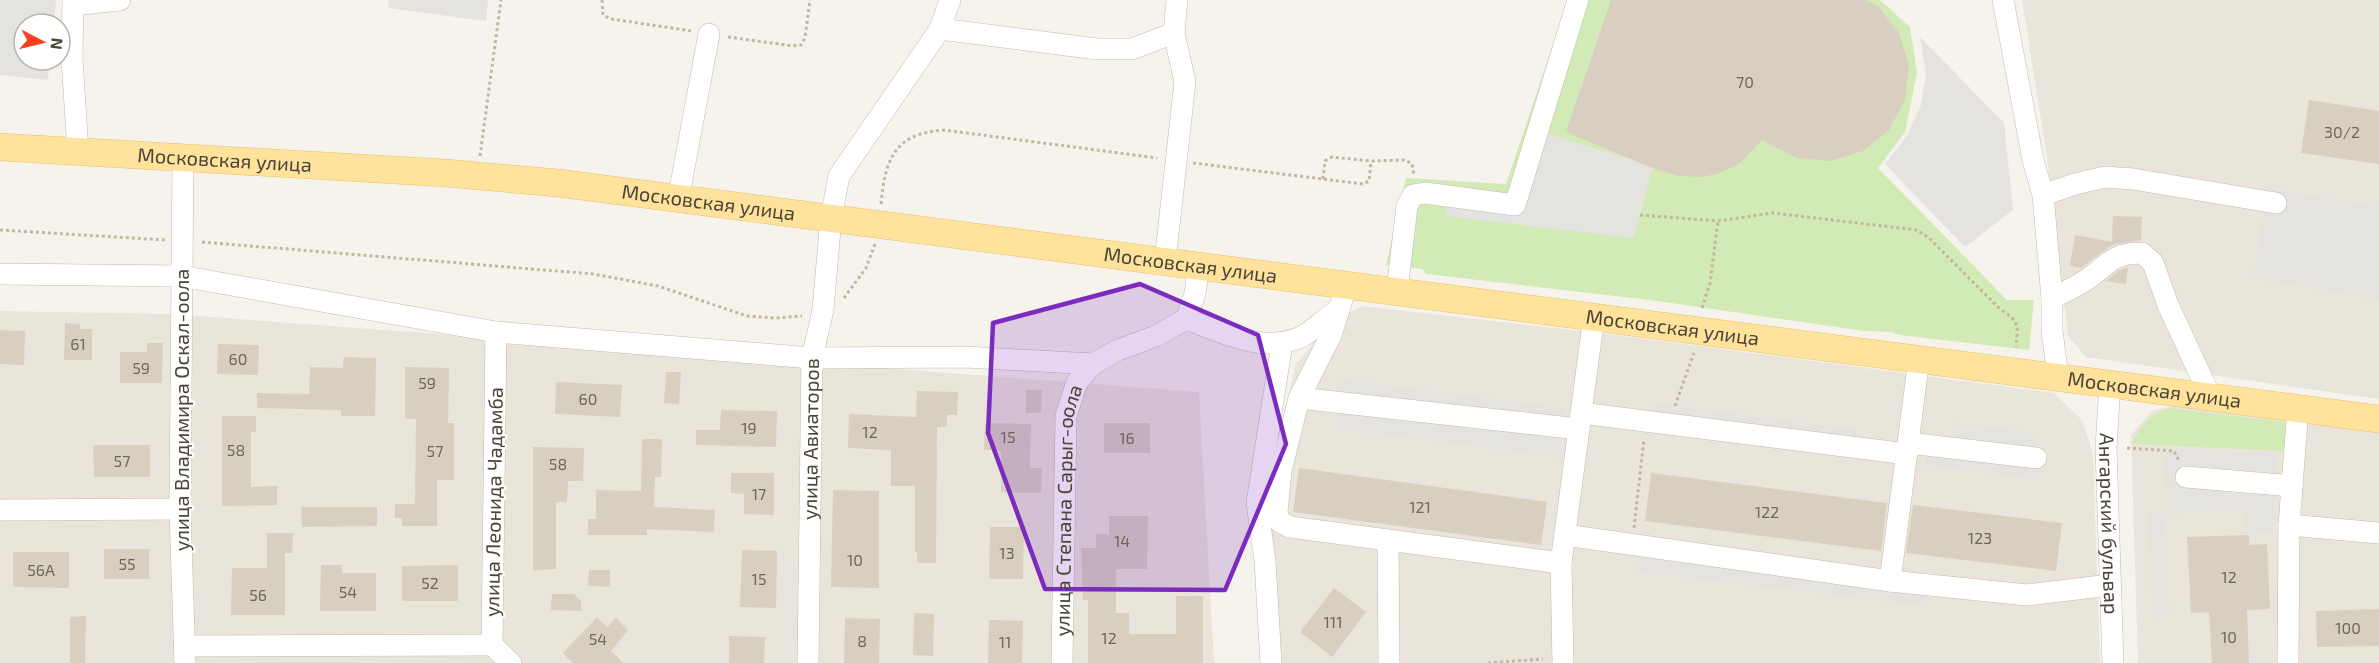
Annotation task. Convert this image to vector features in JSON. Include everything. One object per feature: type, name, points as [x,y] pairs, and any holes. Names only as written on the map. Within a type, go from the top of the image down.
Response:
[{"type":"main road","name":"Московская улица","points":[[0,147],[478,176],[558,183],[678,200],[1199,264],[2379,419]]},
{"type":"street","points":[[78,151],[72,58],[73,2],[120,0]]},
{"type":"street","name":"улица Авиаторов","points":[[808,663],[812,358],[823,310],[831,218],[839,176],[940,30],[950,0]]},
{"type":"street","points":[[1165,261],[1185,81],[1174,33],[1177,0]]},
{"type":"street","points":[[1397,291],[1407,206],[1413,195],[1425,193],[1515,205],[1578,0]]},
{"type":"street","points":[[2009,3],[2033,160],[2043,195],[2052,298],[2052,331],[2058,377]]},
{"type":"street","points":[[940,30],[1097,49],[1132,49],[1174,33]]},
{"type":"street","points":[[678,200],[709,34]]},
{"type":"street","name":"улица Владимира Оскал-оола","points":[[183,157],[180,509],[185,654]]},
{"type":"street","points":[[2043,195],[2105,177],[2133,179],[2276,203]]},
{"type":"street","points":[[2052,298],[2088,279],[2111,259],[2125,253],[2142,253],[2153,263],[2168,305],[2211,398]]},
{"type":"street","points":[[0,274],[181,276],[496,332],[812,358],[965,357],[1093,364],[1118,350],[1156,336],[1186,319],[1195,294],[1199,264]]},
{"type":"street","points":[[1347,284],[1331,335],[1299,398],[1281,471],[1277,512],[1280,522],[1290,527],[1561,563]]},
{"type":"street","points":[[1186,319],[1233,337],[1282,343],[1303,336],[1326,317],[1339,310]]},
{"type":"street","points":[[1557,661],[1561,563],[1594,316]]},
{"type":"street","name":"улица Леонида Чадамба","points":[[496,332],[492,645],[511,663]]},
{"type":"street","points":[[1270,663],[1265,561],[1257,503],[1282,343]]},
{"type":"street","points":[[1890,581],[1919,359]]},
{"type":"street","name":"улица Степана Сарыг-оола","points":[[1062,663],[1066,416],[1077,382],[1093,364]]},
{"type":"street","name":"Ангарский бульвар","points":[[2110,384],[2106,448],[2113,663]]},
{"type":"street","points":[[1299,398],[1580,421],[1646,422],[1908,448],[2036,458]]},
{"type":"street","points":[[2288,663],[2289,525],[2298,408]]},
{"type":"street","points":[[2186,477],[2292,486]]},
{"type":"street","points":[[0,510],[180,509]]},
{"type":"street","points":[[2289,525],[2379,533]]},
{"type":"street","points":[[1565,535],[1890,581],[2027,596],[2110,585]]},
{"type":"street","points":[[1388,540],[1389,663]]},
{"type":"street","points":[[185,654],[492,645]]},
{"type":"path","points":[[478,176],[501,0]]},
{"type":"path","points":[[880,205],[883,175],[890,157],[900,144],[930,130],[1310,179],[1366,184],[1369,181],[1371,161]]},
{"type":"path","points":[[1323,179],[1325,162],[1329,157],[1371,161],[1405,160],[1412,164],[1413,195]]},
{"type":"path","points":[[1640,215],[1718,220],[1773,213],[1917,230],[1929,237],[2001,310],[2015,319],[2018,327],[2016,347]]},
{"type":"path","points":[[1702,308],[1710,283],[1718,220]]},
{"type":"path","points":[[0,230],[181,241],[619,277],[658,286],[747,316],[785,318],[823,310],[841,300],[858,281],[876,240]]},
{"type":"path","points":[[1669,424],[1696,345]]},
{"type":"path","points":[[1632,545],[1646,422]]},
{"type":"path","points":[[2127,448],[2174,451],[2186,477]]},
{"type":"path","points":[[1488,663],[1557,661]]},
{"type":"highlighted area","points":[[1140,284],[1258,335],[1286,444],[1225,590],[1045,589],[988,433],[993,323]]},
{"type":"shaded area","points":[[0,0],[56,0],[55,12],[12,12],[12,72],[49,72],[48,80],[0,75]]},
{"type":"shaded area","points":[[389,0],[488,0],[486,21],[388,8]]},
{"type":"shaded area","points":[[2022,0],[2379,0],[2379,399],[2086,357],[2068,336],[2047,157]]},
{"type":"shaded area","points":[[1920,37],[2004,123],[2013,210],[1965,247],[1885,164],[1907,136],[1921,105],[1926,74]]},
{"type":"shaded area","points":[[1544,133],[1653,166],[1634,238],[1446,216],[1447,202],[1520,211]]},
{"type":"shaded area","points":[[2268,189],[2379,207],[2379,299],[2253,278]]},
{"type":"shaded area","points":[[1362,306],[1615,335],[2054,393],[2082,420],[2093,453],[2100,663],[1282,663],[1272,532],[1272,475],[1295,365],[1330,324]]},
{"type":"shaded area","points":[[0,311],[173,314],[1199,392],[1214,663],[0,663]]},
{"type":"shaded area","points":[[1343,380],[1565,408],[1559,457],[1337,429]]},
{"type":"shaded area","points":[[1651,402],[1857,430],[1855,442],[1649,414]]},
{"type":"shaded area","points":[[2181,404],[2379,431],[2379,663],[2138,663],[2131,435],[2152,411]]},
{"type":"shaded area","points":[[1954,423],[2033,433],[2039,480],[1925,465],[1927,449],[1950,451]]},
{"type":"shaded area","points":[[2168,448],[2275,454],[2273,533],[2246,533],[2245,510],[2167,513],[2164,457]]},
{"type":"shaded area","points":[[2148,513],[2165,513],[2169,616],[2153,617]]},
{"type":"shaded area","points":[[1640,557],[1930,591],[1928,606],[1639,572]]},
{"type":"green space","points":[[1568,0],[1880,0],[1910,27],[1917,73],[1905,132],[1878,168],[2007,300],[2034,300],[2029,350],[1899,335],[1892,332],[1864,331],[1650,300],[1426,274],[1422,269],[1386,265],[1406,178],[1506,184]]},
{"type":"green space","points":[[2170,408],[2283,422],[2287,427],[2285,451],[2132,444],[2147,421],[2157,413]]},
{"type":"building","points":[[1611,0],[1866,0],[1878,6],[1899,33],[1909,65],[1905,100],[1889,130],[1863,151],[1830,161],[1796,158],[1762,140],[1740,163],[1720,173],[1703,177],[1680,176],[1657,170],[1566,132]]},
{"type":"building","points":[[2309,100],[2379,111],[2379,164],[2301,153]]},
{"type":"building","points":[[2113,216],[2142,217],[2141,240],[2112,245],[2081,268],[2070,266],[2075,235],[2112,242]]},
{"type":"building","points":[[2128,267],[2126,284],[2106,281],[2120,270]]},
{"type":"building","points":[[65,323],[80,324],[80,329],[92,329],[92,360],[64,360]]},
{"type":"building","points":[[0,330],[25,331],[24,365],[0,364]]},
{"type":"building","points":[[147,343],[163,343],[162,383],[120,383],[120,352],[147,352]]},
{"type":"building","points":[[218,344],[259,345],[258,375],[217,374]]},
{"type":"building","points":[[344,357],[376,358],[375,416],[341,416],[341,410],[257,408],[257,393],[309,394],[310,367],[343,368]]},
{"type":"building","points":[[405,367],[449,368],[448,423],[454,423],[454,480],[437,480],[437,526],[402,526],[402,518],[395,518],[395,504],[415,504],[416,419],[405,419]]},
{"type":"building","points":[[666,372],[681,372],[679,404],[664,403]]},
{"type":"building","points":[[556,382],[622,385],[620,417],[555,414]]},
{"type":"building","points":[[1026,390],[1042,390],[1041,413],[1026,413]]},
{"type":"building","points":[[917,391],[958,392],[957,415],[947,415],[947,427],[937,427],[936,563],[917,563],[915,486],[891,486],[891,450],[848,448],[849,414],[916,417]]},
{"type":"building","points":[[721,410],[777,411],[776,447],[696,445],[696,430],[720,430]]},
{"type":"building","points":[[222,416],[256,416],[256,432],[251,432],[251,487],[277,486],[277,505],[222,506]]},
{"type":"building","points":[[985,423],[1031,424],[1030,468],[1042,468],[1041,493],[1001,492],[1001,451],[984,450]]},
{"type":"building","points":[[1104,423],[1150,423],[1150,453],[1104,453]]},
{"type":"building","points":[[642,439],[662,439],[661,477],[655,477],[654,507],[715,510],[714,532],[647,529],[647,535],[588,535],[588,519],[596,519],[596,490],[641,491]]},
{"type":"building","points":[[93,445],[150,445],[150,477],[94,477]]},
{"type":"building","points":[[533,447],[584,448],[583,481],[568,481],[567,502],[556,502],[556,569],[533,570]]},
{"type":"building","points":[[1299,468],[1547,502],[1541,545],[1293,512]]},
{"type":"building","points":[[731,473],[774,473],[774,515],[744,514],[744,494],[731,493]]},
{"type":"building","points":[[1651,473],[1887,503],[1881,551],[1645,521]]},
{"type":"building","points":[[833,490],[879,491],[879,588],[831,587]]},
{"type":"building","points":[[1913,505],[2062,523],[2056,571],[1906,553]]},
{"type":"building","points":[[301,507],[377,507],[377,526],[302,527]]},
{"type":"building","points":[[1109,516],[1148,516],[1147,569],[1116,569],[1116,613],[1129,613],[1129,634],[1176,634],[1176,596],[1203,596],[1203,663],[1088,663],[1088,600],[1083,600],[1081,548],[1096,548],[1096,534],[1109,534]]},
{"type":"building","points":[[990,527],[1024,527],[1023,579],[989,579]]},
{"type":"building","points":[[267,533],[293,533],[292,553],[285,553],[285,615],[231,615],[232,568],[267,568]]},
{"type":"building","points":[[2249,535],[2249,545],[2267,544],[2270,609],[2247,610],[2249,663],[2212,663],[2209,612],[2191,613],[2187,537]]},
{"type":"building","points":[[104,549],[149,549],[149,579],[104,579]]},
{"type":"building","points":[[742,550],[777,551],[776,608],[740,607]]},
{"type":"building","points":[[13,552],[69,552],[69,588],[13,587]]},
{"type":"building","points":[[321,565],[342,565],[342,573],[376,573],[376,611],[320,611]]},
{"type":"building","points":[[458,565],[458,601],[402,601],[402,566]]},
{"type":"building","points":[[589,570],[610,570],[610,587],[588,586]]},
{"type":"building","points":[[1334,588],[1366,612],[1332,657],[1300,632]]},
{"type":"building","points":[[552,594],[574,594],[581,601],[581,611],[551,610]]},
{"type":"building","points":[[2379,609],[2379,646],[2317,647],[2316,611]]},
{"type":"building","points":[[914,613],[934,614],[933,656],[913,655]]},
{"type":"building","points":[[86,616],[85,663],[70,663],[70,617]]},
{"type":"building","points":[[597,617],[607,627],[616,618],[628,630],[611,651],[623,663],[573,663],[563,653]]},
{"type":"building","points":[[845,618],[880,619],[879,663],[844,663]]},
{"type":"building","points":[[989,620],[1023,621],[1022,663],[988,663]]},
{"type":"building","points":[[729,636],[765,637],[764,663],[729,663]]}]
